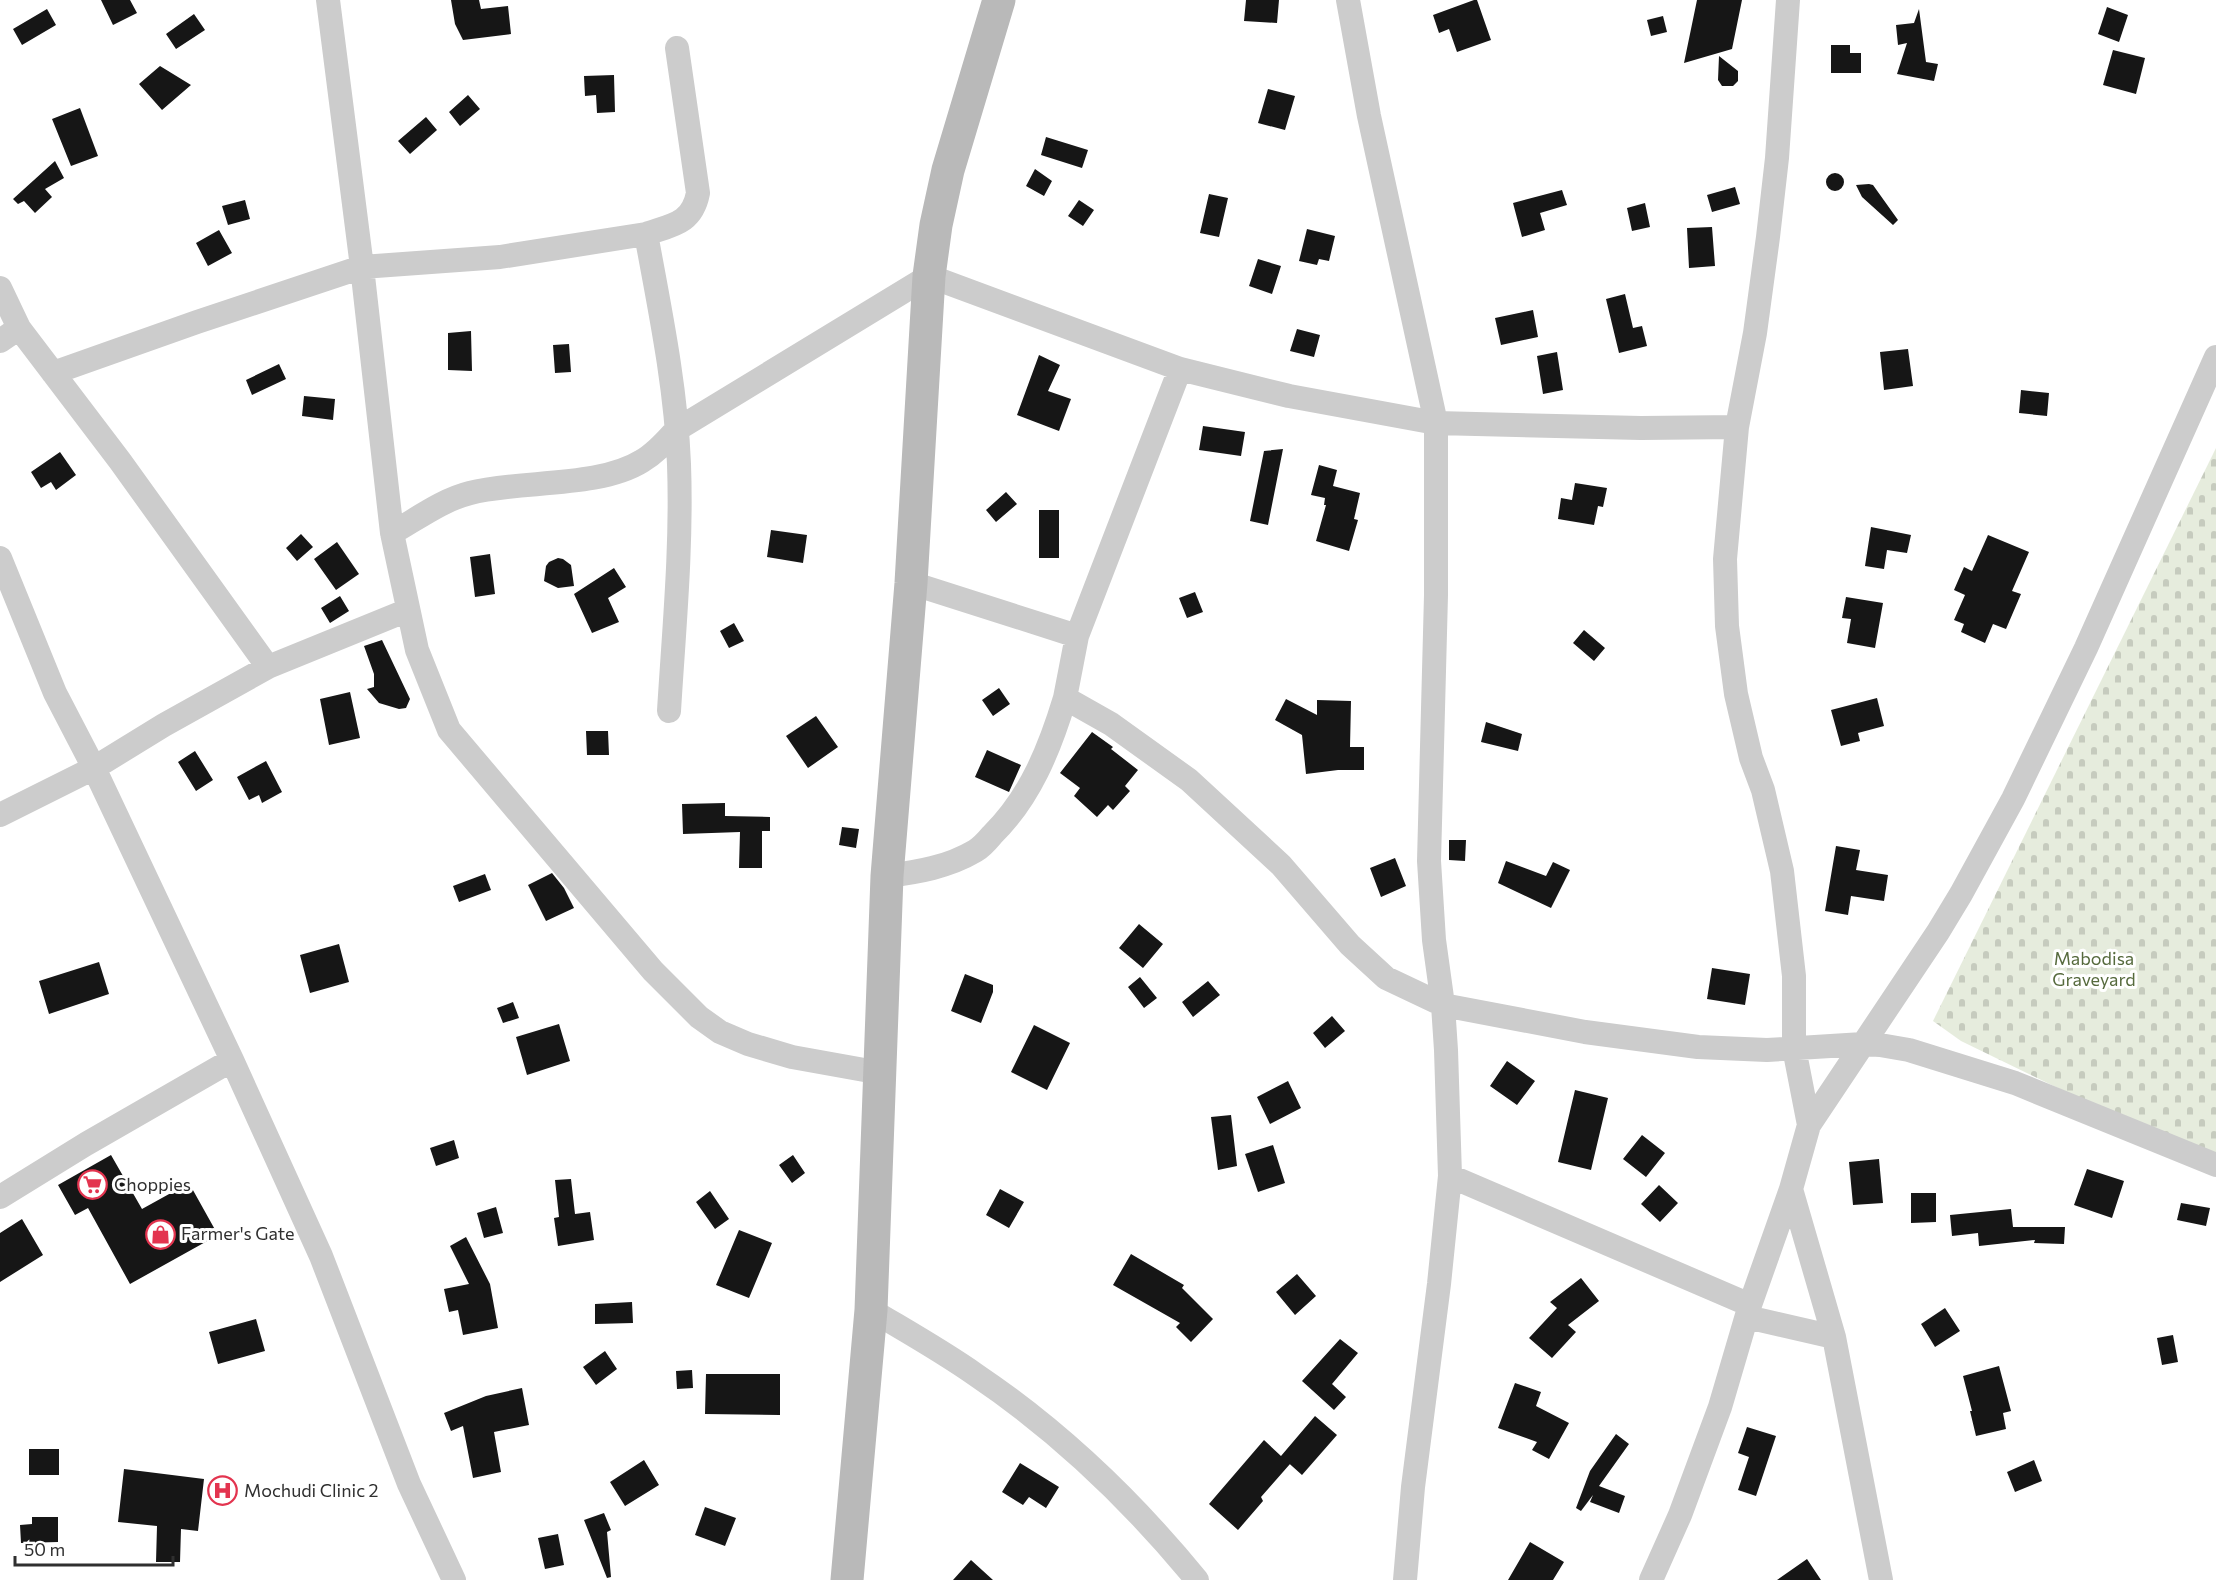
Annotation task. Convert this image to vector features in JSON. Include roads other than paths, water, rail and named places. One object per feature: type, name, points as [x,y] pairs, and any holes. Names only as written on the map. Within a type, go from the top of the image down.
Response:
[{"type":"street","points":[[328,0],[362,267],[392,533],[417,650],[449,730],[654,971],[699,1017],[720,1032],[748,1044],[792,1057],[881,1073]]},
{"type":"street","points":[[847,1580],[871,1310],[887,876],[910,583],[929,276],[936,225],[948,170],[999,0]]},
{"type":"street","points":[[1348,0],[1369,116],[1436,423],[1436,594],[1429,861],[1434,940],[1443,1005],[1450,1176],[1439,1284],[1413,1487],[1405,1580]]},
{"type":"street","points":[[1788,0],[1777,158],[1768,237],[1755,333],[1737,427],[1725,560],[1726,626],[1736,694],[1782,871],[1794,976],[1794,1048],[1809,1125]]},
{"type":"street","points":[[53,373],[362,267],[500,257],[646,234],[678,224],[689,216],[695,206],[698,193],[677,48]]},
{"type":"street","points":[[646,234],[663,330],[676,430],[680,518],[669,711]]},
{"type":"street","points":[[392,533],[441,504],[470,493],[601,476],[640,463],[656,451],[676,430],[929,276]]},
{"type":"street","points":[[929,276],[1180,369],[1289,396],[1436,423],[1641,428],[1737,427]]},
{"type":"street","points":[[0,288],[10,335],[53,373],[120,461],[268,667]]},
{"type":"street","points":[[1651,1580],[1680,1515],[1736,1359],[1749,1311],[1791,1189],[1809,1125],[1911,975],[1955,903],[2013,799],[2086,648],[2216,357]]},
{"type":"street","points":[[887,876],[917,873],[949,864],[978,850],[1009,819],[1038,770],[1055,731],[1065,698],[1077,636],[1180,369]]},
{"type":"street","points":[[0,558],[51,683],[94,768],[232,1060],[321,1256],[409,1484],[454,1580]]},
{"type":"street","points":[[910,583],[1077,636]]},
{"type":"street","points":[[0,815],[94,768],[164,724],[268,667],[408,610]]},
{"type":"street","points":[[1065,698],[1111,724],[1189,780],[1281,865],[1350,945],[1386,978],[1443,1005],[1586,1032],[1698,1047],[1745,1050],[1863,1044],[1909,1050],[1994,1076],[2054,1098],[2216,1165]]},
{"type":"street","points":[[0,1197],[86,1144],[232,1060]]},
{"type":"street","points":[[1450,1176],[1749,1311],[1834,1337]]},
{"type":"street","points":[[1791,1189],[1834,1337],[1881,1580]]},
{"type":"street","points":[[871,1310],[978,1376],[1062,1441],[1087,1462],[1131,1506],[1197,1580]]},
{"type":"place","name":"Choppies","points":[[93,1185]]},
{"type":"place","name":"Farmer's Gate","points":[[160,1234]]},
{"type":"place","name":"Mochudi Clinic 2","points":[[223,1491]]},
{"type":"park label","name":"Mabodisa Graveyard","points":[[2094,969]]}]
